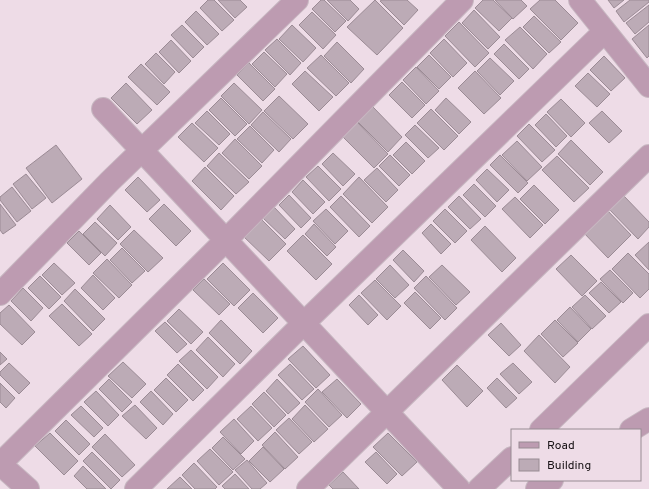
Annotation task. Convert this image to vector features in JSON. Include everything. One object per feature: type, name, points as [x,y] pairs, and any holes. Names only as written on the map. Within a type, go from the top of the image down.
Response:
[{"type":"street","points":[[0,294],[110,181],[297,0]]},
{"type":"street","points":[[28,489],[0,464],[226,240],[462,0]]},
{"type":"street","points":[[580,0],[649,86]]},
{"type":"street","points":[[136,489],[304,323],[605,31]]},
{"type":"street","points":[[103,109],[460,489]]},
{"type":"street","points":[[308,489],[388,413],[649,156]]},
{"type":"street","points":[[542,429],[649,325]]},
{"type":"street","points":[[633,429],[649,419]]},
{"type":"street","points":[[479,489],[511,459]]},
{"type":"street","points":[[537,489],[550,481]]},
{"type":"building","points":[[208,0],[214,0],[234,20],[222,31],[200,8]]},
{"type":"building","points":[[218,0],[240,0],[247,7],[235,18]]},
{"type":"building","points":[[321,0],[324,0],[346,21],[335,32],[312,9]]},
{"type":"building","points":[[327,0],[350,0],[359,9],[348,21]]},
{"type":"building","points":[[375,0],[403,28],[377,55],[347,27]]},
{"type":"building","points":[[407,0],[418,10],[404,25],[380,1]]},
{"type":"building","points":[[483,0],[493,0],[512,18],[499,31],[475,8]]},
{"type":"building","points":[[495,0],[521,0],[527,6],[513,19]]},
{"type":"building","points":[[540,0],[555,0],[578,23],[561,40],[530,9]]},
{"type":"building","points":[[608,0],[624,0],[614,8]]},
{"type":"building","points":[[630,0],[649,0],[649,2],[624,22],[616,11]]},
{"type":"building","points":[[649,5],[649,22],[635,34],[626,23]]},
{"type":"building","points":[[474,10],[500,37],[488,49],[462,23]]},
{"type":"building","points":[[196,11],[219,34],[207,45],[185,22]]},
{"type":"building","points":[[312,12],[336,35],[323,49],[299,25]]},
{"type":"building","points":[[534,16],[561,42],[549,53],[523,27]]},
{"type":"building","points":[[459,22],[489,53],[475,67],[445,36]]},
{"type":"building","points":[[182,25],[204,47],[193,58],[171,35]]},
{"type":"building","points":[[292,25],[316,48],[303,62],[279,39]]},
{"type":"building","points":[[649,25],[649,56],[647,58],[632,39]]},
{"type":"building","points":[[520,27],[547,54],[533,69],[505,40]]},
{"type":"building","points":[[277,39],[301,63],[290,75],[265,50]]},
{"type":"building","points":[[444,39],[467,63],[453,77],[430,53]]},
{"type":"building","points":[[171,40],[191,61],[179,73],[159,52]]},
{"type":"building","points":[[337,42],[364,69],[351,83],[324,56]]},
{"type":"building","points":[[504,44],[529,69],[519,79],[494,54]]},
{"type":"building","points":[[264,52],[287,74],[275,87],[252,64]]},
{"type":"building","points":[[156,53],[175,72],[164,84],[145,64]]},
{"type":"building","points":[[321,55],[349,83],[336,96],[307,68]]},
{"type":"building","points":[[429,55],[451,77],[439,89],[417,67]]},
{"type":"building","points":[[604,56],[625,78],[611,91],[590,70]]},
{"type":"building","points":[[490,58],[514,81],[500,95],[477,71]]},
{"type":"building","points":[[249,63],[275,89],[263,101],[237,75]]},
{"type":"building","points":[[141,64],[170,92],[157,105],[128,77]]},
{"type":"building","points":[[416,67],[439,91],[426,104],[403,80]]},
{"type":"building","points":[[305,71],[333,97],[319,111],[292,84]]},
{"type":"building","points":[[475,71],[501,98],[484,114],[458,88]]},
{"type":"building","points":[[588,73],[610,94],[597,107],[575,86]]},
{"type":"building","points":[[402,82],[425,105],[412,118],[389,95]]},
{"type":"building","points":[[126,83],[152,110],[137,124],[111,98]]},
{"type":"building","points":[[234,83],[262,110],[249,124],[221,96]]},
{"type":"building","points":[[279,96],[308,124],[293,139],[264,111]]},
{"type":"building","points":[[221,98],[247,124],[235,136],[209,110]]},
{"type":"building","points":[[446,98],[471,122],[459,134],[435,110]]},
{"type":"building","points":[[561,99],[585,123],[571,137],[547,112]]},
{"type":"building","points":[[373,107],[402,137],[388,152],[358,122]]},
{"type":"building","points":[[431,109],[458,136],[444,150],[417,123]]},
{"type":"building","points":[[207,111],[230,134],[219,145],[195,123]]},
{"type":"building","points":[[602,111],[622,131],[609,143],[589,123]]},
{"type":"building","points":[[263,112],[291,139],[279,152],[251,125]]},
{"type":"building","points":[[546,114],[567,136],[556,147],[535,125]]},
{"type":"building","points":[[357,122],[388,154],[374,168],[343,137]]},
{"type":"building","points":[[192,123],[218,148],[204,162],[178,137]]},
{"type":"building","points":[[529,124],[555,150],[542,162],[517,136]]},
{"type":"building","points":[[415,125],[439,148],[428,158],[405,135]]},
{"type":"building","points":[[250,126],[274,150],[262,163],[237,139]]},
{"type":"building","points":[[235,139],[262,166],[249,179],[222,153]]},
{"type":"building","points":[[571,140],[603,172],[590,185],[558,154]]},
{"type":"building","points":[[517,141],[542,167],[527,181],[502,155]]},
{"type":"building","points":[[406,142],[425,161],[412,174],[393,155]]},
{"type":"building","points":[[56,145],[82,179],[52,203],[26,168]]},
{"type":"building","points":[[219,153],[249,182],[236,194],[207,166]]},
{"type":"building","points":[[333,153],[355,174],[343,186],[322,164]]},
{"type":"building","points":[[390,155],[410,175],[399,186],[379,166]]},
{"type":"building","points":[[500,155],[528,183],[518,193],[490,165]]},
{"type":"building","points":[[557,156],[589,188],[574,202],[542,170]]},
{"type":"building","points":[[318,166],[341,189],[329,201],[306,177]]},
{"type":"building","points":[[205,167],[234,196],[221,210],[192,181]]},
{"type":"building","points":[[377,168],[398,190],[386,202],[364,180]]},
{"type":"building","points":[[487,169],[509,190],[497,202],[476,180]]},
{"type":"building","points":[[26,174],[46,198],[32,209],[13,184]]},
{"type":"building","points":[[138,177],[160,200],[147,212],[125,190]]},
{"type":"building","points":[[359,177],[388,207],[372,223],[343,194]]},
{"type":"building","points":[[303,180],[325,202],[313,214],[292,192]]},
{"type":"building","points":[[474,184],[496,206],[485,217],[463,195]]},
{"type":"building","points":[[534,185],[559,210],[545,224],[520,199]]},
{"type":"building","points":[[12,187],[31,211],[17,222],[0,200],[0,197]]},
{"type":"building","points":[[289,195],[311,218],[301,228],[279,205]]},
{"type":"building","points":[[623,195],[649,222],[649,227],[638,239],[609,209]]},
{"type":"building","points":[[341,196],[370,226],[359,237],[330,207]]},
{"type":"building","points":[[459,196],[481,219],[470,229],[448,207]]},
{"type":"building","points":[[515,197],[543,225],[530,238],[502,209]]},
{"type":"building","points":[[0,204],[16,225],[3,234],[0,230]]},
{"type":"building","points":[[164,204],[191,231],[176,246],[149,219]]},
{"type":"building","points":[[110,205],[131,227],[118,240],[97,219]]},
{"type":"building","points":[[274,207],[295,229],[285,239],[263,218]]},
{"type":"building","points":[[326,209],[348,231],[335,244],[313,221]]},
{"type":"building","points":[[445,209],[467,231],[455,243],[433,221]]},
{"type":"building","points":[[606,209],[631,235],[608,258],[582,231]]},
{"type":"building","points":[[261,219],[286,244],[269,261],[243,236]]},
{"type":"building","points":[[95,222],[117,243],[105,256],[83,234]]},
{"type":"building","points":[[314,224],[336,247],[327,256],[305,234]]},
{"type":"building","points":[[431,224],[451,244],[441,254],[422,233]]},
{"type":"building","points":[[485,226],[516,258],[502,272],[471,240]]},
{"type":"building","points":[[134,230],[163,258],[148,272],[120,244]]},
{"type":"building","points":[[79,231],[101,253],[89,265],[67,243]]},
{"type":"building","points":[[303,235],[332,264],[316,280],[287,251]]},
{"type":"building","points":[[649,242],[649,270],[635,255]]},
{"type":"building","points":[[122,248],[145,271],[132,283],[110,260]]},
{"type":"building","points":[[403,250],[424,271],[414,282],[393,260]]},
{"type":"building","points":[[628,253],[649,274],[649,289],[640,298],[612,269]]},
{"type":"building","points":[[571,255],[597,281],[582,296],[556,269]]},
{"type":"building","points":[[107,259],[132,285],[119,298],[93,273]]},
{"type":"building","points":[[54,263],[75,283],[62,295],[42,275]]},
{"type":"building","points":[[223,263],[250,290],[234,306],[207,279]]},
{"type":"building","points":[[390,265],[409,285],[395,298],[376,279]]},
{"type":"building","points":[[442,265],[470,292],[456,305],[429,277]]},
{"type":"building","points":[[610,270],[633,293],[623,303],[600,279]]},
{"type":"building","points":[[93,275],[115,298],[103,310],[81,288]]},
{"type":"building","points":[[40,276],[61,297],[49,309],[28,288]]},
{"type":"building","points":[[426,276],[457,308],[445,320],[414,288]]},
{"type":"building","points":[[204,279],[230,304],[219,315],[193,290]]},
{"type":"building","points":[[375,280],[401,306],[387,320],[361,293]]},
{"type":"building","points":[[601,282],[621,302],[609,313],[589,293]]},
{"type":"building","points":[[23,288],[43,308],[31,321],[11,301]]},
{"type":"building","points":[[75,289],[105,319],[93,331],[64,301]]},
{"type":"building","points":[[415,292],[441,318],[430,329],[404,303]]},
{"type":"building","points":[[253,293],[278,318],[263,333],[238,308]]},
{"type":"building","points":[[359,295],[378,315],[368,325],[349,305]]},
{"type":"building","points":[[585,295],[606,316],[592,329],[572,307]]},
{"type":"building","points":[[62,304],[92,334],[79,346],[49,316]]},
{"type":"building","points":[[9,305],[35,332],[22,345],[0,324],[0,313]]},
{"type":"building","points":[[570,307],[591,329],[578,342],[557,320]]},
{"type":"building","points":[[179,309],[203,332],[191,344],[167,321]]},
{"type":"building","points":[[221,320],[252,351],[240,364],[209,333]]},
{"type":"building","points":[[555,320],[578,343],[563,357],[541,334]]},
{"type":"building","points":[[165,322],[187,344],[177,353],[155,331]]},
{"type":"building","points":[[501,323],[521,345],[509,356],[488,335]]},
{"type":"building","points":[[539,335],[570,367],[555,383],[524,351]]},
{"type":"building","points":[[208,337],[235,364],[223,377],[196,350]]},
{"type":"building","points":[[303,346],[330,375],[316,388],[288,359]]},
{"type":"building","points":[[191,350],[218,377],[207,389],[179,361]]},
{"type":"building","points":[[0,352],[7,359],[0,365]]},
{"type":"building","points":[[123,362],[146,384],[132,398],[108,376]]},
{"type":"building","points":[[9,363],[30,383],[19,394],[0,375],[0,372]]},
{"type":"building","points":[[513,363],[532,382],[519,394],[500,374]]},
{"type":"building","points":[[178,364],[204,390],[193,401],[167,375]]},
{"type":"building","points":[[290,364],[314,389],[302,400],[278,375]]},
{"type":"building","points":[[457,365],[483,391],[467,407],[442,380]]},
{"type":"building","points":[[166,378],[188,400],[176,412],[154,390]]},
{"type":"building","points":[[497,378],[517,398],[506,408],[487,388]]},
{"type":"building","points":[[109,379],[132,402],[122,412],[99,389]]},
{"type":"building","points":[[277,379],[300,403],[288,414],[266,391]]},
{"type":"building","points":[[337,379],[361,404],[347,418],[322,392]]},
{"type":"building","points":[[0,383],[15,398],[6,408],[0,402]]},
{"type":"building","points":[[318,389],[342,415],[329,427],[305,402]]},
{"type":"building","points":[[96,391],[119,415],[108,426],[84,402]]},
{"type":"building","points":[[151,391],[173,414],[163,425],[140,402]]},
{"type":"building","points":[[264,392],[286,415],[274,427],[252,404]]},
{"type":"building","points":[[135,405],[157,428],[146,439],[122,416]]},
{"type":"building","points":[[305,405],[328,429],[314,442],[292,419]]},
{"type":"building","points":[[81,406],[103,428],[94,437],[71,415]]},
{"type":"building","points":[[251,406],[272,428],[258,441],[237,419]]},
{"type":"building","points":[[289,418],[312,442],[299,454],[276,430]]},
{"type":"building","points":[[234,419],[254,441],[241,454],[220,432]]},
{"type":"building","points":[[66,420],[90,444],[79,455],[55,431]]},
{"type":"building","points":[[275,432],[298,457],[285,469],[262,445]]},
{"type":"building","points":[[50,433],[78,461],[64,475],[35,446]]},
{"type":"building","points":[[388,433],[417,462],[402,476],[373,447]]},
{"type":"building","points":[[105,434],[135,465],[122,477],[92,447]]},
{"type":"building","points":[[223,437],[245,459],[233,470],[212,448]]},
{"type":"building","points":[[263,447],[284,469],[270,482],[249,461]]},
{"type":"building","points":[[210,449],[233,472],[219,485],[197,461]]},
{"type":"building","points":[[92,452],[120,480],[111,489],[83,461]]},
{"type":"building","points":[[376,452],[397,474],[387,484],[365,462]]},
{"type":"building","points":[[247,460],[267,483],[260,489],[252,489],[235,470]]},
{"type":"building","points":[[194,463],[217,487],[215,489],[195,489],[182,475]]},
{"type":"building","points":[[83,466],[106,489],[87,489],[74,476]]},
{"type":"building","points":[[343,472],[359,489],[333,489],[329,485]]},
{"type":"building","points":[[235,474],[249,489],[225,489],[222,486]]},
{"type":"building","points":[[180,477],[192,489],[167,489]]}]
